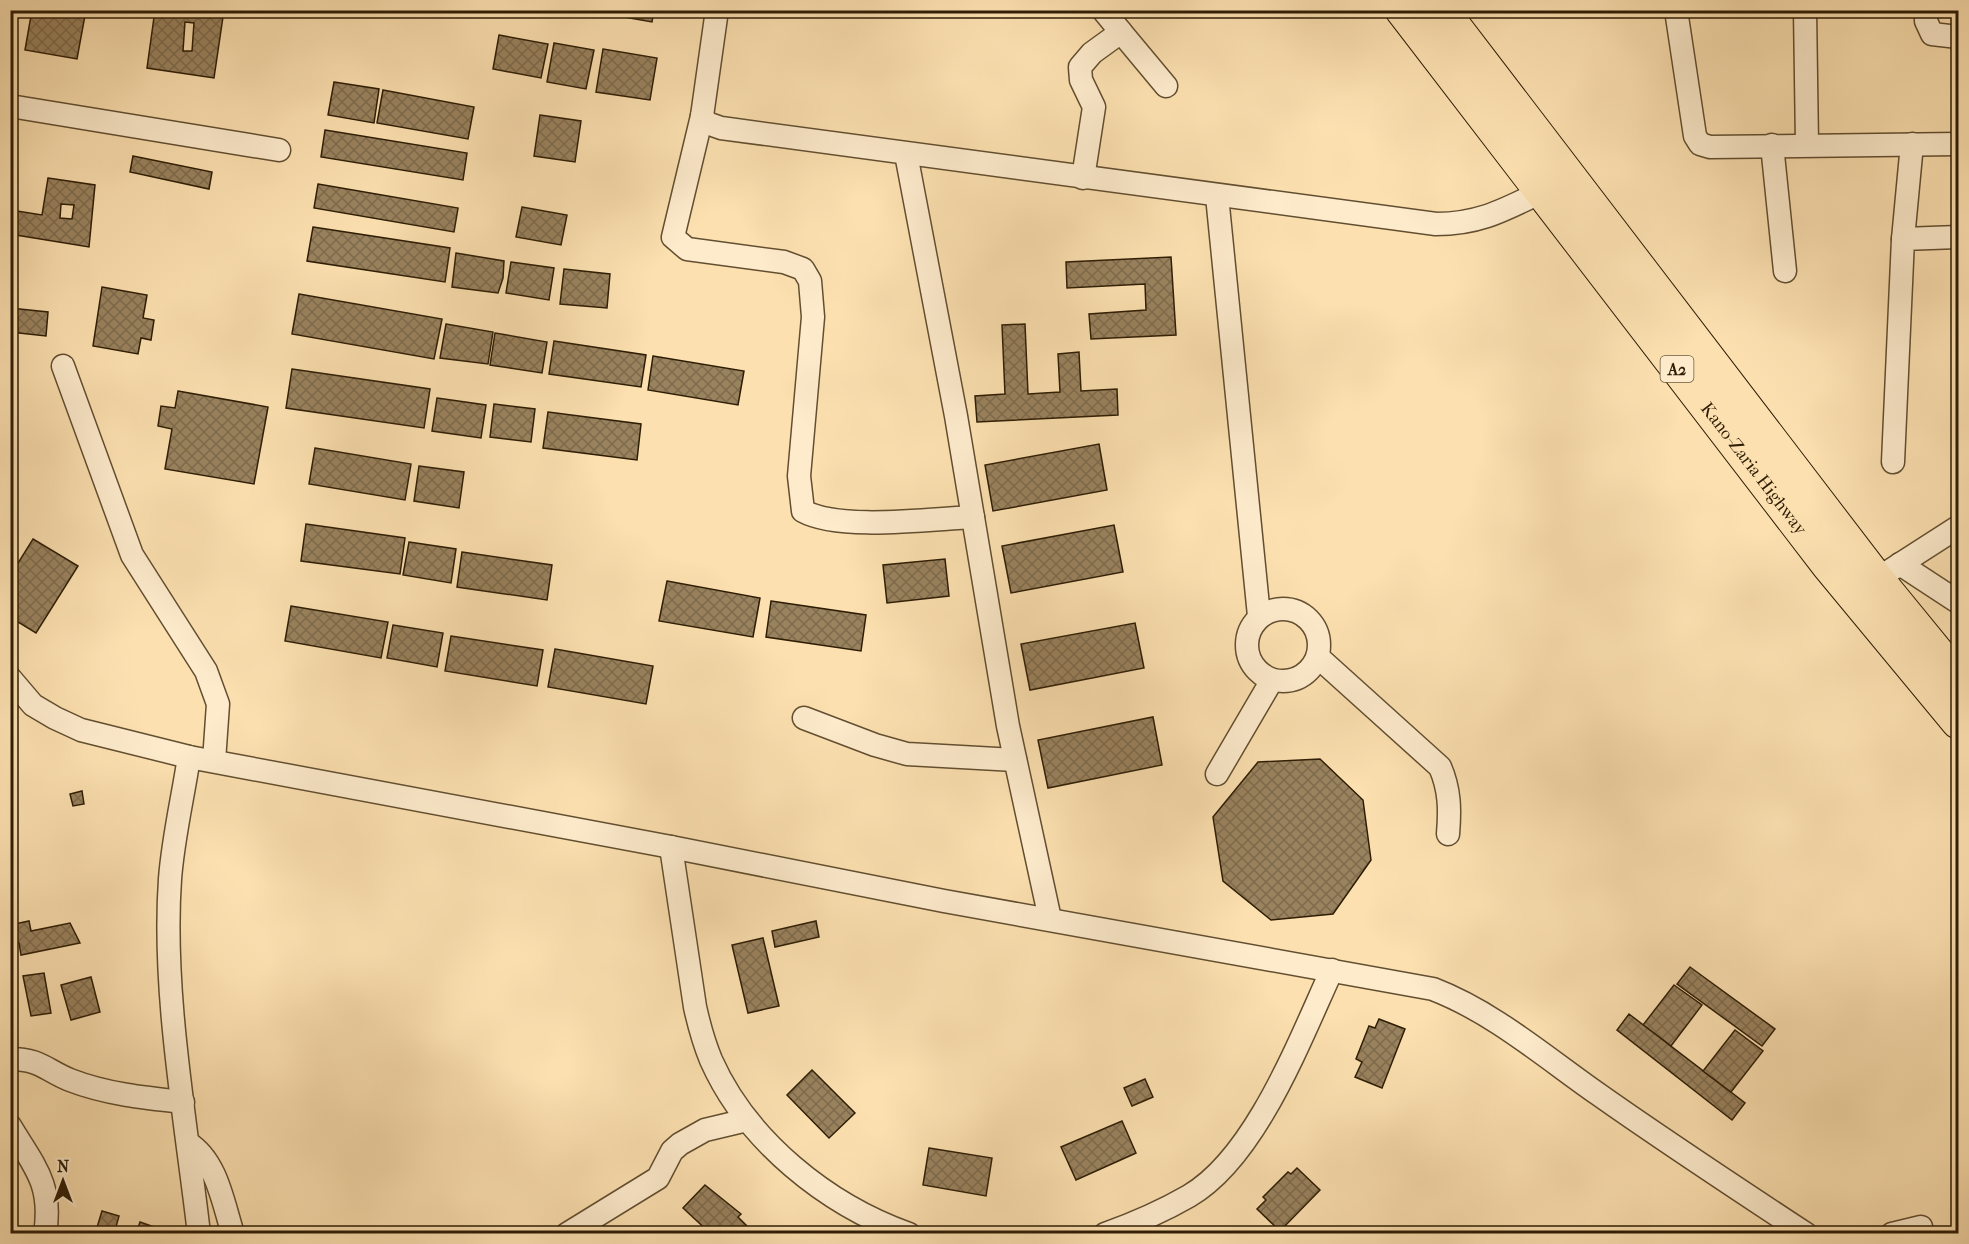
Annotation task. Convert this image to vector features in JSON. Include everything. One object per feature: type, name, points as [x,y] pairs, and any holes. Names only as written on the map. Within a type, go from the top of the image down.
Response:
[{"type":"highway","name":"Kano-Zaria Highway","points":[[1402,10],[1828,565],[1959,722]]},
{"type":"highway","name":"Kano-Zaria Highway","points":[[1442,10],[1889,572],[1959,678]]},
{"type":"street","points":[[717,10],[702,116],[672,237],[687,249],[784,262],[803,269],[810,280],[813,317],[799,476],[803,511],[817,519],[857,522],[973,517]]},
{"type":"street","points":[[1103,10],[1166,86]]},
{"type":"street","points":[[1676,10],[1695,136],[1700,144],[1710,147],[1959,144]]},
{"type":"street","points":[[1805,10],[1807,145]]},
{"type":"street","points":[[1926,10],[1926,21],[1932,34],[1959,37]]},
{"type":"street","points":[[1083,178],[1094,107],[1081,80],[1080,67],[1092,53],[1120,32]]},
{"type":"street","points":[[10,106],[279,150]]},
{"type":"street","points":[[702,116],[707,123],[721,128],[1402,221],[1459,224],[1486,219],[1541,192]]},
{"type":"street","points":[[1893,462],[1903,239],[1912,144]]},
{"type":"street","points":[[1772,145],[1785,271]]},
{"type":"street","points":[[906,154],[1016,760],[1050,919]]},
{"type":"street","points":[[1217,196],[1259,616]]},
{"type":"street","points":[[1903,239],[1959,237]]},
{"type":"street","points":[[63,366],[132,555],[206,671],[218,704],[214,761]]},
{"type":"street","points":[[1889,572],[1959,527]]},
{"type":"street","points":[[1889,572],[1959,602]]},
{"type":"street","points":[[1276,608],[1295,610],[1311,621],[1319,638],[1318,657],[1307,673],[1289,681],[1272,680],[1254,669],[1246,651],[1248,632],[1259,616],[1276,608]]},
{"type":"street","points":[[1318,657],[1440,768],[1447,783],[1450,808],[1448,834]]},
{"type":"street","points":[[10,678],[33,705],[55,718],[81,729],[189,757],[671,847],[944,901],[1433,989],[1454,997],[1495,1022],[1675,1148],[1806,1233]]},
{"type":"street","points":[[1217,774],[1272,680]]},
{"type":"street","points":[[804,718],[875,745],[907,754],[1016,760]]},
{"type":"street","points":[[189,757],[170,878],[171,969],[183,1102],[199,1233]]},
{"type":"street","points":[[671,847],[699,1024],[712,1061],[747,1120],[785,1159],[834,1198],[876,1222],[909,1233]]},
{"type":"street","points":[[1105,1233],[1190,1196],[1229,1161],[1273,1099],[1332,970]]},
{"type":"street","points":[[10,1059],[29,1059],[70,1080],[133,1097],[183,1102]]},
{"type":"street","points":[[567,1233],[657,1179],[672,1151],[680,1144],[705,1130],[747,1120]]},
{"type":"street","points":[[10,1126],[36,1166],[48,1200],[45,1233]]},
{"type":"street","points":[[188,1143],[197,1148],[213,1171],[233,1233]]},
{"type":"street","points":[[1892,1233],[1921,1227]]},
{"type":"building","points":[[32,10],[86,10],[77,59],[25,50]]},
{"type":"building","points":[[155,10],[224,10],[214,78],[147,68]],"holes":[[[185,22],[194,23],[192,51],[183,51]]]},
{"type":"building","points":[[584,10],[654,10],[652,22]]},
{"type":"building","points":[[499,35],[548,44],[541,78],[493,69]]},
{"type":"building","points":[[554,43],[594,50],[586,89],[547,82]]},
{"type":"building","points":[[603,49],[657,58],[650,100],[596,92]]},
{"type":"building","points":[[334,82],[379,89],[374,123],[328,115]]},
{"type":"building","points":[[383,90],[474,107],[468,139],[377,123]]},
{"type":"building","points":[[540,115],[581,121],[575,162],[534,156]]},
{"type":"building","points":[[325,130],[467,153],[463,180],[321,157]]},
{"type":"building","points":[[133,156],[212,172],[209,189],[130,172]]},
{"type":"building","points":[[48,178],[95,185],[89,247],[10,234],[10,210],[42,215]],"holes":[[[61,204],[74,205],[72,219],[60,218]]]},
{"type":"building","points":[[318,184],[458,208],[454,232],[314,208]]},
{"type":"building","points":[[522,207],[567,215],[561,245],[516,237]]},
{"type":"building","points":[[313,227],[450,248],[445,282],[307,261]]},
{"type":"building","points":[[456,253],[504,261],[503,278],[498,293],[452,287]]},
{"type":"building","points":[[1171,257],[1176,335],[1091,339],[1089,314],[1146,310],[1145,284],[1067,288],[1066,262]]},
{"type":"building","points":[[511,262],[554,268],[549,300],[506,293]]},
{"type":"building","points":[[564,269],[610,274],[607,308],[560,304]]},
{"type":"building","points":[[102,287],[147,295],[143,318],[154,320],[151,340],[141,338],[138,354],[93,346]]},
{"type":"building","points":[[299,294],[442,319],[434,359],[292,334]]},
{"type":"building","points":[[10,308],[48,312],[46,336],[10,332]]},
{"type":"building","points":[[446,324],[493,332],[488,364],[440,358]]},
{"type":"building","points":[[1025,324],[1028,394],[1060,392],[1058,354],[1079,352],[1081,391],[1117,389],[1118,415],[977,422],[975,396],[1005,394],[1002,325]]},
{"type":"building","points":[[495,333],[547,342],[542,373],[490,365]]},
{"type":"building","points":[[554,341],[646,355],[641,387],[549,374]]},
{"type":"building","points":[[653,356],[744,371],[738,405],[648,390]]},
{"type":"building","points":[[292,369],[430,389],[424,428],[286,408]]},
{"type":"building","points":[[178,391],[268,407],[254,484],[165,469],[172,429],[158,426],[161,406],[175,408]]},
{"type":"building","points":[[437,398],[486,405],[481,438],[432,431]]},
{"type":"building","points":[[494,404],[535,409],[531,442],[490,437]]},
{"type":"building","points":[[548,412],[641,424],[637,460],[543,448]]},
{"type":"building","points":[[1099,444],[1107,490],[993,511],[985,465]]},
{"type":"building","points":[[315,448],[411,464],[405,500],[309,484]]},
{"type":"building","points":[[419,466],[464,472],[459,508],[414,501]]},
{"type":"building","points":[[306,524],[405,538],[400,574],[301,561]]},
{"type":"building","points":[[1114,525],[1123,572],[1011,593],[1002,546]]},
{"type":"building","points":[[33,539],[78,566],[36,633],[10,617],[10,576]]},
{"type":"building","points":[[409,542],[456,549],[451,583],[403,575]]},
{"type":"building","points":[[462,552],[552,565],[547,600],[457,587]]},
{"type":"building","points":[[945,559],[949,596],[887,603],[883,565]]},
{"type":"building","points":[[667,581],[760,598],[753,637],[659,621]]},
{"type":"building","points":[[771,601],[866,615],[861,651],[766,637]]},
{"type":"building","points":[[291,606],[388,622],[381,658],[285,641]]},
{"type":"building","points":[[1135,623],[1144,668],[1030,690],[1021,644]]},
{"type":"building","points":[[393,625],[443,633],[437,667],[387,658]]},
{"type":"building","points":[[451,636],[543,650],[537,686],[445,671]]},
{"type":"building","points":[[555,649],[653,666],[646,704],[548,687]]},
{"type":"building","points":[[1153,717],[1162,765],[1048,788],[1038,740]]},
{"type":"building","points":[[1320,759],[1363,800],[1371,860],[1333,914],[1271,920],[1223,881],[1213,817],[1258,762]]},
{"type":"building","points":[[82,791],[84,804],[73,806],[70,794]]},
{"type":"building","points":[[29,921],[31,931],[70,923],[80,943],[21,955],[19,943],[12,940],[10,925]]},
{"type":"building","points":[[816,921],[819,937],[775,947],[772,931]]},
{"type":"building","points":[[763,938],[779,1006],[748,1013],[732,945]]},
{"type":"building","points":[[1690,967],[1775,1029],[1762,1046],[1677,984]]},
{"type":"building","points":[[44,973],[51,1013],[31,1016],[23,976]]},
{"type":"building","points":[[91,977],[100,1012],[71,1020],[61,985]]},
{"type":"building","points":[[1674,985],[1702,1005],[1671,1046],[1643,1025]]},
{"type":"building","points":[[1629,1014],[1745,1103],[1732,1120],[1617,1030]]},
{"type":"building","points":[[1379,1019],[1405,1029],[1382,1088],[1355,1077],[1362,1062],[1356,1059],[1369,1026],[1375,1028]]},
{"type":"building","points":[[1735,1030],[1763,1051],[1731,1092],[1703,1071]]},
{"type":"building","points":[[812,1070],[855,1113],[829,1138],[787,1095]]},
{"type":"building","points":[[1145,1079],[1153,1097],[1132,1106],[1124,1088]]},
{"type":"building","points":[[1122,1121],[1136,1153],[1076,1180],[1061,1147]]},
{"type":"building","points":[[929,1148],[992,1158],[986,1196],[923,1185]]},
{"type":"building","points":[[1297,1168],[1320,1190],[1280,1231],[1257,1209],[1266,1200],[1263,1197],[1288,1172],[1291,1174]]},
{"type":"building","points":[[705,1185],[741,1214],[738,1217],[747,1226],[740,1234],[711,1234],[683,1208]]},
{"type":"building","points":[[102,1211],[119,1216],[114,1234],[95,1234]]},
{"type":"building","points":[[140,1222],[157,1228],[156,1234],[136,1234]]}]
